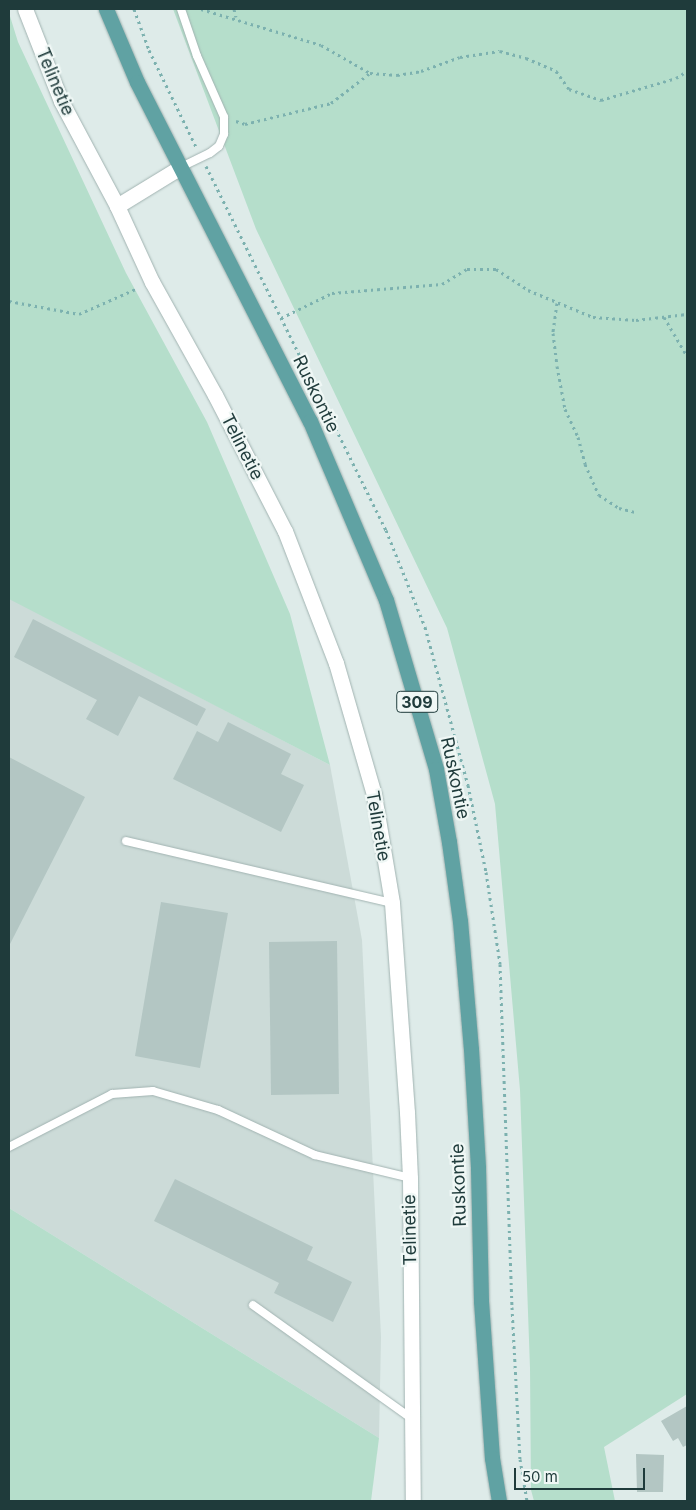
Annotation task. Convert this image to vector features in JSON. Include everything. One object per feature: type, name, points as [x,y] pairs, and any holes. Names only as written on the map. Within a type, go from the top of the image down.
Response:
[{"type":"main road","name":"Ruskontie","points":[[106,9],[137,82],[179,168],[310,420],[386,600],[436,769],[449,842],[458,911],[471,1049],[478,1168],[481,1301],[492,1458],[499,1501]]},
{"type":"street","name":"Telinetie","points":[[25,9],[62,101],[117,206],[152,282],[215,395],[285,531],[329,646],[374,795],[392,903],[407,1112],[410,1178],[413,1501]]},
{"type":"street","points":[[117,206],[179,168]]},
{"type":"lane","points":[[179,168],[202,158],[219,146],[224,134],[224,117],[197,56],[181,9]]},
{"type":"lane","points":[[126,841],[392,903]]},
{"type":"lane","points":[[9,1147],[112,1094],[153,1092],[218,1110],[315,1155],[410,1178]]},
{"type":"lane","points":[[253,1305],[411,1418]]},
{"type":"path","points":[[134,9],[149,50],[386,530],[425,627],[468,784],[486,872],[500,964],[512,1307],[520,1459],[527,1501]]},
{"type":"path","points":[[201,9],[236,17],[322,45],[370,73],[396,75],[421,71],[460,57],[500,51],[526,58],[556,71],[569,89],[602,100],[676,78],[687,71]]},
{"type":"path","points":[[234,9],[236,17]]},
{"type":"path","points":[[224,117],[244,124],[332,103],[370,73]]},
{"type":"path","points":[[281,318],[332,293],[442,284],[467,269],[496,269],[528,290],[593,317],[636,320],[687,314]]},
{"type":"path","points":[[9,301],[79,314],[152,282]]},
{"type":"path","points":[[557,302],[554,333],[557,366],[565,409],[578,438],[585,464],[599,495],[619,508],[635,512]]},
{"type":"path","points":[[664,317],[687,356]]},
{"type":"shaded area","points":[[9,598],[330,765],[362,940],[381,1337],[379,1438],[9,1208]]},
{"type":"green space","points":[[173,9],[687,9],[687,1394],[604,1447],[615,1501],[534,1501],[531,1490],[530,1368],[520,1090],[495,804],[447,628],[256,229]]},
{"type":"green space","points":[[9,13],[18,42],[126,273],[207,422],[290,614],[330,765],[9,599]]},
{"type":"green space","points":[[9,1208],[379,1438],[371,1501],[9,1501]]},
{"type":"building","points":[[33,619],[206,709],[197,726],[139,696],[118,736],[86,719],[97,700],[14,657]]},
{"type":"building","points":[[228,722],[291,754],[281,774],[304,785],[281,832],[173,779],[197,731],[218,742]]},
{"type":"building","points":[[9,757],[85,797],[9,946]]},
{"type":"building","points":[[161,902],[228,913],[200,1068],[135,1056]]},
{"type":"building","points":[[337,941],[339,1094],[271,1095],[269,942]]},
{"type":"building","points":[[175,1179],[313,1247],[307,1260],[352,1282],[333,1322],[274,1293],[279,1283],[154,1221]]},
{"type":"building","points":[[687,1406],[687,1445],[683,1447],[678,1438],[673,1441],[661,1421]]},
{"type":"building","points":[[636,1454],[664,1455],[663,1492],[637,1492]]}]
